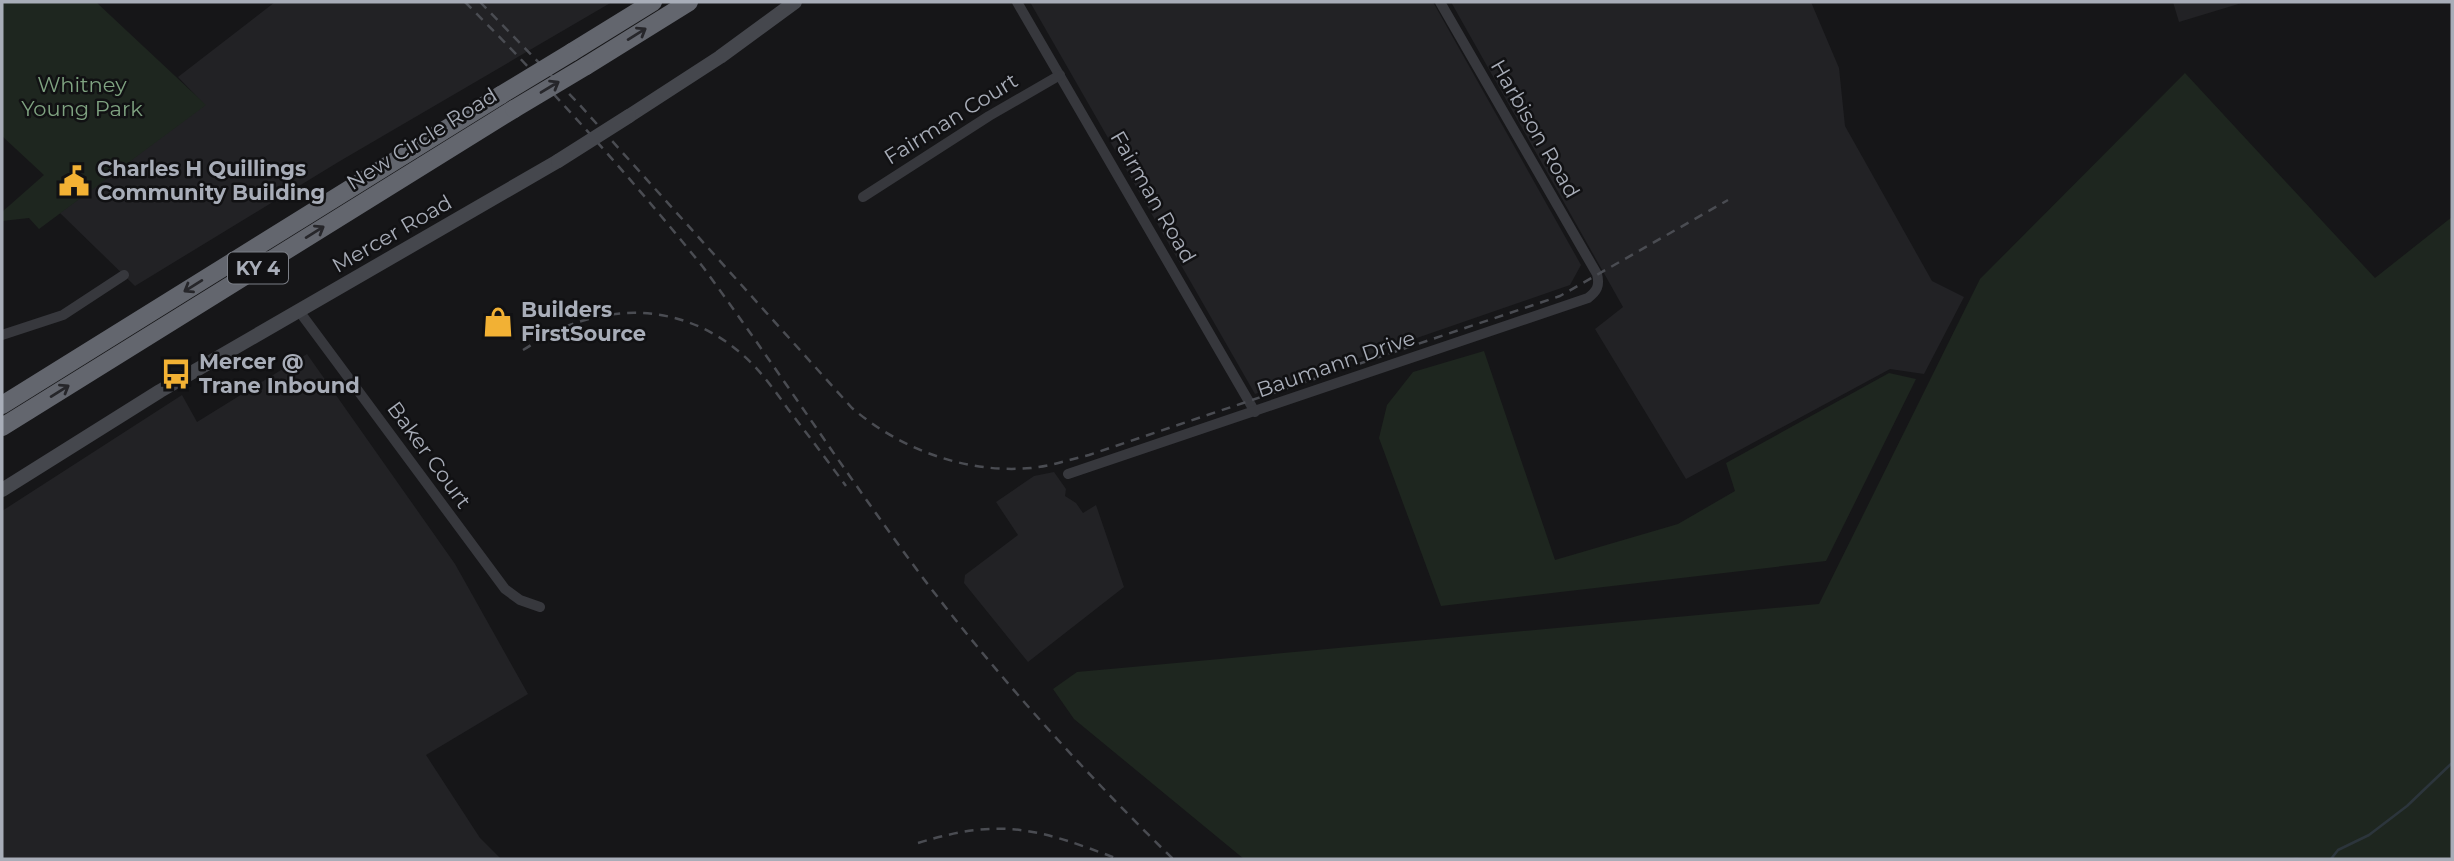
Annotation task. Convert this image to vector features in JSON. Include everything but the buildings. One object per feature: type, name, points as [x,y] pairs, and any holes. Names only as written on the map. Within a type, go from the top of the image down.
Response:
[{"type":"highway","name":"New Circle Road","points":[[2,405],[653,2]]},
{"type":"highway","name":"New Circle Road","points":[[2,427],[689,2]]},
{"type":"street","name":"Mercer Road","points":[[2,490],[160,391],[558,160],[720,57],[795,2]]},
{"type":"street","name":"Fairman Road","points":[[1017,2],[1255,412]]},
{"type":"street","name":"Harbison Road","points":[[1440,2],[1597,274]]},
{"type":"street","name":"Fairman Court","points":[[863,197],[989,116],[1060,75]]},
{"type":"street","name":"Baumann Drive","points":[[1068,474],[1588,298],[1597,290],[1597,274]]},
{"type":"street","points":[[2,334],[63,315],[124,275]]},
{"type":"street","name":"Baker Court","points":[[299,311],[505,589],[520,600],[540,607]]},
{"type":"shaded area","points":[[275,2],[612,2],[340,161],[135,286],[60,213],[205,105],[178,77]]},
{"type":"shaded area","points":[[1030,2],[1433,2],[1581,265],[1570,285],[1255,394]]},
{"type":"shaded area","points":[[1451,2],[1811,2],[1839,68],[1845,126],[1932,281],[1964,297],[1924,374],[1890,369],[1686,479],[1595,329],[1623,307]]},
{"type":"shaded area","points":[[2173,2],[2245,2],[2179,22]]},
{"type":"shaded area","points":[[307,354],[455,564],[528,694],[426,755],[480,838],[501,859],[2,859],[2,511],[182,395],[197,422]]},
{"type":"shaded area","points":[[1054,472],[1066,489],[1065,496],[1076,503],[1083,513],[1096,505],[1124,587],[1028,662],[964,583],[965,575],[1018,535],[996,502],[1034,476]]},
{"type":"green space","name":"Whitney Young Park","points":[[2,2],[96,2],[206,105],[39,229],[29,218],[2,221],[2,212],[44,175],[2,136]]},
{"type":"green space","points":[[2185,73],[2375,278],[2452,217],[2452,856],[2448,859],[1244,859],[1074,719],[1053,689],[1077,672],[1819,604],[1980,279]]},
{"type":"green space","points":[[1484,351],[1555,560],[1678,524],[1735,491],[1726,463],[1889,373],[1916,379],[1826,561],[1441,606],[1379,438],[1387,405],[1413,372]]},
{"type":"waterway","points":[[2331,859],[2338,850],[2369,835],[2407,806],[2452,763]]},
{"type":"railway","points":[[465,2],[587,131],[703,267],[892,536],[979,649],[1073,757],[1173,859]]},
{"type":"railway","points":[[480,2],[578,103],[852,408],[891,436],[913,447],[935,456],[982,467],[1031,468],[1089,455],[1560,296],[1728,200]]},
{"type":"railway","points":[[523,350],[560,329],[608,315],[656,314],[680,319],[702,328],[724,340],[756,368],[846,486]]},
{"type":"railway","points":[[918,843],[974,830],[1020,830],[1065,840],[1118,859]]},
{"type":"place","name":"Charles H Quillings Community Building","points":[[74,181]]},
{"type":"place","name":"Builders FirstSource","points":[[498,322]]},
{"type":"place","name":"Mercer @ Trane Inbound","points":[[176,374]]}]
